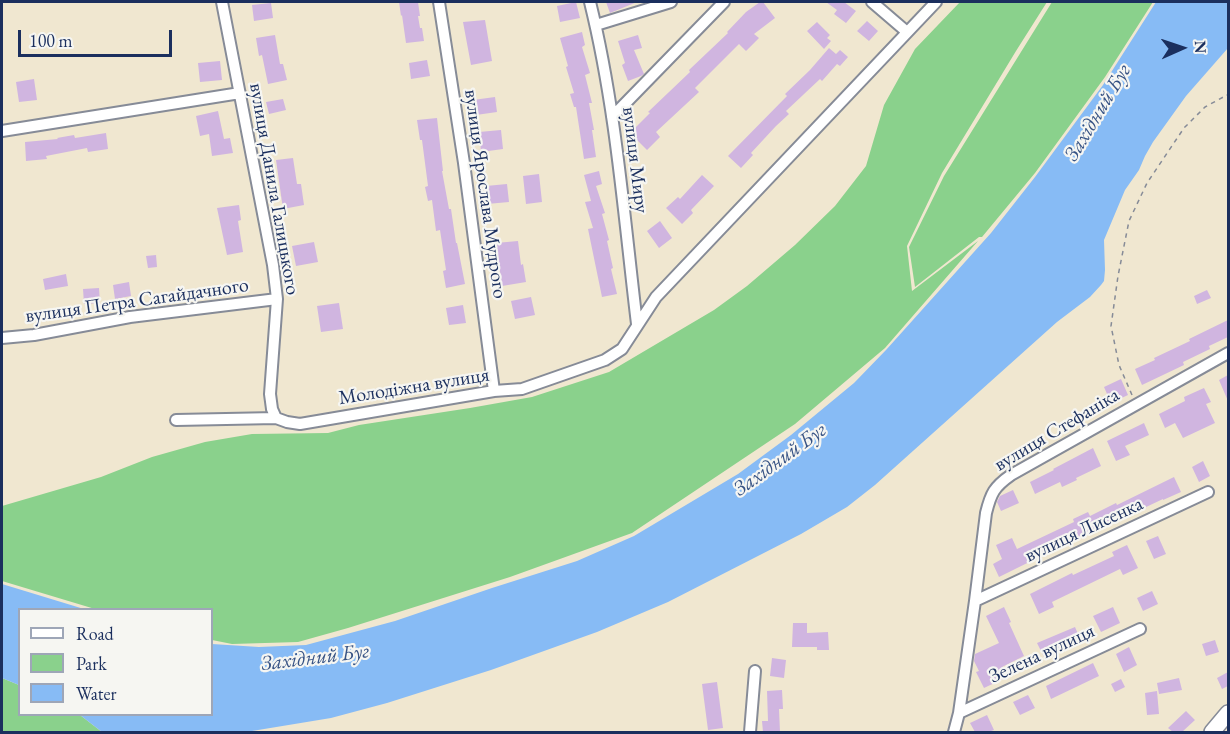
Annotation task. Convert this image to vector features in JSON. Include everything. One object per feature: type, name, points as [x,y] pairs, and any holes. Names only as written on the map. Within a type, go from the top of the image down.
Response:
[{"type":"street","name":"вулиця Данила Галицького","points":[[222,2],[273,265],[277,299],[270,394],[276,418]]},
{"type":"street","points":[[226,20],[233,2]]},
{"type":"street","name":"вулиця Ярослава Мудрого","points":[[438,2],[465,163],[494,391]]},
{"type":"street","name":"вулиця Миру","points":[[590,2],[612,117],[637,324]]},
{"type":"street","points":[[596,25],[671,2]]},
{"type":"street","points":[[612,117],[724,2]]},
{"type":"street","points":[[872,2],[907,32]]},
{"type":"street","name":"Молодіжна вулиця","points":[[176,420],[276,418],[300,424],[522,388],[605,360],[622,349],[656,297],[936,2]]},
{"type":"street","points":[[2,131],[240,93]]},
{"type":"street","name":"вулиця Петра Сагайдачного","points":[[2,338],[34,335],[130,317],[277,299]]},
{"type":"street","name":"вулиця Стефаніка","points":[[954,732],[975,601],[986,513],[994,489],[1011,475],[1228,353]]},
{"type":"street","name":"вулиця Лисенка","points":[[975,601],[1208,492]]},
{"type":"street","name":"Зелена вулиця","points":[[958,713],[1140,629]]},
{"type":"street","points":[[750,732],[755,671]]},
{"type":"street","points":[[1212,732],[1228,713]]},
{"type":"path","points":[[1136,405],[1119,365],[1111,326],[1129,221],[1147,183],[1184,128],[1205,107],[1228,96]]},
{"type":"green space","points":[[960,2],[1047,2],[942,173],[907,246],[912,291],[978,241],[885,348],[795,424],[632,533],[510,577],[298,642],[232,644],[213,640],[213,608],[92,608],[2,581],[2,506],[101,477],[152,457],[205,442],[252,434],[328,433],[359,425],[532,397],[609,372],[714,310],[747,286],[795,245],[835,206],[866,166],[884,105],[915,49]]},
{"type":"green space","points":[[1052,2],[1153,2],[1105,77],[1035,173],[982,237],[915,287],[909,247],[944,176]]},
{"type":"green space","points":[[2,678],[18,685],[18,716],[81,716],[102,732],[2,732]]},
{"type":"water","name":"Західний Буг","points":[[1156,2],[1228,2],[1228,48],[1186,96],[1153,142],[1139,170],[1125,190],[1104,240],[1104,281],[1090,297],[1057,322],[875,485],[847,507],[801,534],[668,602],[597,632],[491,670],[387,703],[331,718],[246,732],[102,732],[81,716],[213,716],[213,644],[259,647],[306,645],[395,621],[577,561],[634,536],[738,474],[791,435],[854,383],[886,350],[991,233],[1103,85]]},
{"type":"water","points":[[2,584],[81,608],[18,608],[18,685],[2,678]]},
{"type":"building","points":[[399,2],[418,2],[420,16],[418,16],[424,41],[406,43]]},
{"type":"building","points":[[576,2],[580,18],[560,22],[557,6]]},
{"type":"building","points":[[606,2],[637,2],[610,13]]},
{"type":"building","points":[[763,2],[775,18],[754,34],[759,38],[746,51],[739,44],[695,88],[699,92],[656,132],[660,137],[647,150],[630,133],[746,12]]},
{"type":"building","points":[[826,2],[844,2],[856,11],[846,23],[834,14],[837,10]]},
{"type":"building","points":[[271,3],[273,18],[254,21],[252,5]]},
{"type":"building","points":[[485,20],[492,61],[471,65],[463,22]]},
{"type":"building","points":[[867,21],[878,31],[869,41],[857,31]]},
{"type":"building","points":[[817,22],[830,35],[827,38],[831,41],[824,49],[807,31]]},
{"type":"building","points":[[582,32],[585,45],[582,47],[590,73],[585,75],[592,103],[589,103],[596,157],[584,159],[576,107],[574,107],[570,94],[574,93],[560,38]]},
{"type":"building","points":[[275,35],[280,64],[283,64],[287,80],[268,84],[256,38]]},
{"type":"building","points":[[638,35],[642,48],[634,50],[644,74],[628,81],[622,65],[625,63],[618,41]]},
{"type":"building","points":[[829,48],[836,54],[840,50],[848,57],[840,66],[837,64],[822,81],[820,79],[786,111],[789,114],[751,153],[753,155],[741,168],[728,156],[787,96],[785,94]]},
{"type":"building","points":[[427,60],[430,76],[411,79],[409,63]]},
{"type":"building","points":[[220,61],[222,80],[200,82],[198,63]]},
{"type":"building","points":[[34,79],[37,100],[19,102],[16,82]]},
{"type":"building","points":[[495,97],[497,112],[476,115],[473,100]]},
{"type":"building","points":[[283,99],[286,110],[269,114],[266,102]]},
{"type":"building","points":[[218,111],[224,139],[230,138],[233,153],[212,156],[209,134],[200,136],[196,116]]},
{"type":"building","points":[[437,118],[442,171],[465,284],[446,288],[443,271],[446,270],[440,230],[436,231],[432,200],[428,201],[425,187],[428,186],[417,120]]},
{"type":"building","points":[[501,130],[503,149],[481,152],[479,132]]},
{"type":"building","points":[[106,133],[108,149],[88,152],[87,148],[46,156],[47,159],[26,161],[25,142]]},
{"type":"building","points":[[293,158],[297,184],[301,184],[304,205],[283,209],[276,160]]},
{"type":"building","points":[[599,171],[602,184],[596,186],[605,213],[602,214],[609,240],[607,241],[613,268],[611,269],[617,294],[602,297],[588,229],[593,228],[585,202],[591,201],[584,175]]},
{"type":"building","points":[[539,174],[542,202],[526,204],[523,176]]},
{"type":"building","points":[[702,175],[714,186],[691,210],[693,213],[682,224],[666,208],[678,197],[680,199]]},
{"type":"building","points":[[507,184],[509,202],[487,204],[486,186]]},
{"type":"building","points":[[239,205],[241,220],[238,221],[243,252],[227,255],[217,208]]},
{"type":"building","points":[[660,221],[672,238],[659,248],[647,231]]},
{"type":"building","points":[[518,241],[526,282],[502,286],[496,243]]},
{"type":"building","points":[[314,242],[318,262],[296,266],[292,246]]},
{"type":"building","points":[[156,255],[157,267],[148,268],[146,256]]},
{"type":"building","points":[[66,274],[68,286],[45,290],[43,279]]},
{"type":"building","points":[[129,282],[131,296],[115,299],[113,285]]},
{"type":"building","points":[[99,288],[100,303],[84,304],[83,289]]},
{"type":"building","points":[[1207,290],[1211,298],[1197,304],[1194,296]]},
{"type":"building","points":[[531,297],[535,315],[515,319],[511,301]]},
{"type":"building","points":[[339,303],[343,329],[321,332],[317,306]]},
{"type":"building","points":[[463,305],[466,323],[449,325],[446,308]]},
{"type":"building","points":[[1228,320],[1228,337],[1183,362],[1184,365],[1142,385],[1135,369]]},
{"type":"building","points":[[1228,375],[1228,401],[1219,380]]},
{"type":"building","points":[[1121,379],[1128,395],[1111,403],[1104,387]]},
{"type":"building","points":[[1204,388],[1211,402],[1206,404],[1215,423],[1183,438],[1175,423],[1165,428],[1159,414],[1185,401],[1184,397]]},
{"type":"building","points":[[1144,423],[1149,435],[1125,446],[1130,455],[1116,461],[1107,441]]},
{"type":"building","points":[[1093,448],[1101,466],[1062,487],[1060,482],[1035,494],[1030,482]]},
{"type":"building","points":[[1203,461],[1210,476],[1199,482],[1192,467]]},
{"type":"building","points":[[1174,477],[1181,492],[1106,526],[1106,524],[999,577],[993,564],[1002,559],[996,545],[1012,538],[1017,549],[1074,522],[1073,519],[1088,512],[1090,516]]},
{"type":"building","points":[[1013,490],[1019,503],[1001,511],[997,502],[1000,496]]},
{"type":"building","points":[[1158,536],[1166,554],[1154,559],[1146,541]]},
{"type":"building","points":[[1127,545],[1138,568],[1123,575],[1120,569],[1052,602],[1054,607],[1039,614],[1030,594],[1072,573],[1073,575],[1114,556],[1112,552]]},
{"type":"building","points":[[1152,591],[1158,604],[1143,611],[1137,598]]},
{"type":"building","points":[[1004,607],[1024,656],[1002,667],[1007,677],[984,688],[976,672],[979,671],[974,661],[975,654],[999,643],[986,616]]},
{"type":"building","points":[[1113,607],[1120,623],[1101,632],[1093,616]]},
{"type":"building","points":[[793,623],[807,623],[807,633],[828,632],[829,650],[817,650],[817,647],[792,647]]},
{"type":"building","points":[[1075,627],[1081,641],[1045,659],[1037,643]]},
{"type":"building","points":[[1215,640],[1219,652],[1206,656],[1202,644]]},
{"type":"building","points":[[1129,647],[1137,665],[1124,672],[1116,654]]},
{"type":"building","points":[[772,658],[786,660],[784,678],[770,676]]},
{"type":"building","points":[[1093,663],[1099,676],[1051,699],[1046,686]]},
{"type":"building","points":[[1228,672],[1228,686],[1222,689],[1217,678]]},
{"type":"building","points":[[1179,678],[1182,690],[1159,694],[1157,683]]},
{"type":"building","points":[[1121,679],[1125,687],[1115,692],[1111,684]]},
{"type":"building","points":[[717,682],[723,728],[708,730],[702,684]]},
{"type":"building","points":[[782,690],[783,709],[779,709],[780,732],[763,732],[762,721],[768,721],[767,691]]},
{"type":"building","points":[[1157,691],[1159,714],[1147,715],[1145,693]]},
{"type":"building","points":[[1028,695],[1035,708],[1020,715],[1013,702]]},
{"type":"building","points":[[1186,711],[1195,720],[1182,732],[1173,732],[1168,728]]},
{"type":"building","points":[[987,715],[994,730],[975,732],[970,723]]}]
